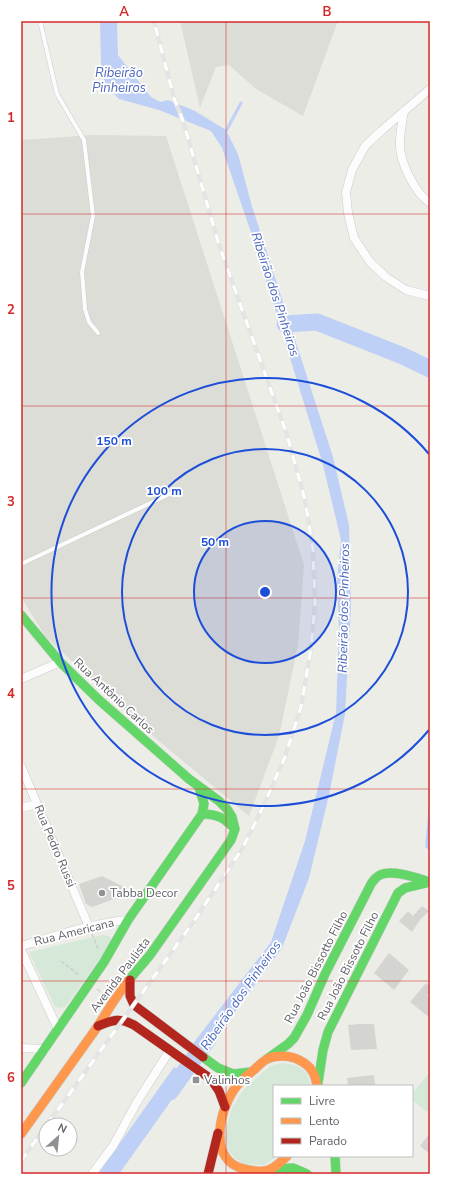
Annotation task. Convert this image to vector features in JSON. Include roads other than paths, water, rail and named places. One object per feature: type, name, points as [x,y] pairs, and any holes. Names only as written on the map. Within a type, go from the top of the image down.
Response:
[{"type":"main road","name":"Rua Antônio Carlos","points":[[21,615],[60,662],[99,700],[189,779],[219,801],[232,817],[235,829]]},
{"type":"main road","points":[[199,787],[204,804],[202,814],[214,814],[224,818],[235,829]]},
{"type":"main road","name":"Avenida Paulista","points":[[21,1084],[44,1048],[104,962],[128,920],[202,814]]},
{"type":"main road","name":"Avenida Paulista","points":[[21,1134],[98,1026],[113,1002],[150,955],[232,840],[235,829]]},
{"type":"main road","points":[[376,878],[384,874],[396,874],[430,882]]},
{"type":"main road","points":[[376,878],[391,883],[398,893],[413,885],[430,882]]},
{"type":"main road","name":"Rua João Bissotto Filho","points":[[267,1059],[294,1038],[307,1015],[325,974],[371,884],[376,878]]},
{"type":"main road","name":"Rua João Bissoto Filho","points":[[318,1085],[323,1050],[328,1032],[398,893]]},
{"type":"main road","points":[[130,979],[128,992],[134,1005],[218,1068],[233,1074],[251,1072]]},
{"type":"main road","points":[[98,1026],[110,1021],[123,1019],[134,1025],[211,1079],[219,1091],[225,1107]]},
{"type":"main road","name":"Rua João Bissoto Filho","points":[[267,1059],[283,1056],[301,1060],[315,1073],[318,1085]]},
{"type":"main road","points":[[208,1174],[225,1107],[231,1094],[237,1085],[267,1059]]},
{"type":"main road","points":[[21,1121],[32,1118]]},
{"type":"main road","points":[[219,1128],[221,1146],[225,1156],[228,1160],[240,1168],[269,1171],[293,1168],[307,1174]]},
{"type":"main road","points":[[269,1171],[287,1157]]},
{"type":"main road","points":[[335,1157],[336,1174]]},
{"type":"street","points":[[430,89],[365,146],[352,170],[346,192],[348,213],[354,238],[370,262],[386,277],[406,290],[430,296]]},
{"type":"street","points":[[404,111],[400,144],[403,163],[415,188],[430,203]]},
{"type":"street","points":[[21,679],[60,662]]},
{"type":"street","name":"Rua Pedro Russi","points":[[21,766],[89,927]]},
{"type":"street","points":[[21,808],[37,804]]},
{"type":"street","name":"Rua Americana","points":[[21,946],[89,927],[128,920]]},
{"type":"street","points":[[21,950],[58,1029]]},
{"type":"street","points":[[21,1048],[44,1048]]},
{"type":"street","points":[[92,1174],[113,1146],[137,1102],[172,1051]]},
{"type":"lane","points":[[40,21],[57,94],[84,140],[93,216],[82,272],[85,309],[89,322],[98,333]]},
{"type":"lane","points":[[21,564],[176,491]]},
{"type":"water","name":"Ribeirão Pinheiros","points":[[100,21],[117,21],[118,55],[151,97],[160,102],[168,100],[195,111],[226,130],[238,154],[251,203],[333,457],[349,525],[351,607],[345,714],[329,795],[309,878],[282,948],[204,1054],[192,1045],[271,942],[305,841],[336,713],[339,631],[337,580],[341,540],[323,465],[255,244],[222,148],[211,131],[159,110],[119,99],[105,85],[101,63]]},
{"type":"water","points":[[430,796],[430,851],[425,847]]},
{"type":"water","points":[[174,1067],[188,1077],[119,1174],[98,1174]]},
{"type":"waterway","points":[[225,133],[241,103]]},
{"type":"waterway","points":[[285,324],[317,322],[403,356],[430,369]]},
{"type":"waterway","name":"Ribeirão dos Pinheiros","points":[[170,1092],[208,1039]]},
{"type":"railway","points":[[53,1117],[194,921],[242,849],[285,757],[301,707],[311,648],[315,604],[313,550],[305,500],[287,435],[219,245],[183,121],[174,98],[154,21]]},
{"type":"railway","points":[[21,1161],[38,1137]]},
{"type":"place","name":"Tabba Decor","points":[[102,893]]},
{"type":"place","name":"Valinhos","points":[[196,1080]]}]
